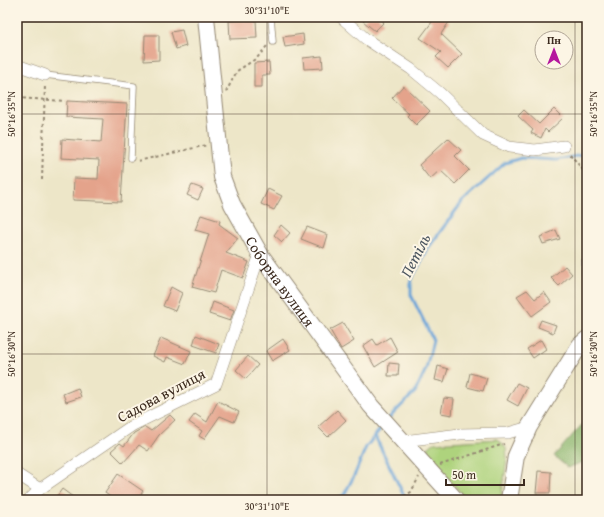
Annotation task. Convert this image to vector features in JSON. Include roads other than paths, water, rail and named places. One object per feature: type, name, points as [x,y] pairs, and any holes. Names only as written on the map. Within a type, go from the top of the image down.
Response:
[{"type":"street","name":"Соборна вулиця","points":[[206,17],[222,177],[232,204],[260,254],[370,406],[456,500]]},
{"type":"street","points":[[341,17],[366,39],[411,69],[483,135],[509,147],[535,150],[564,146]]},
{"type":"street","points":[[17,65],[45,76]]},
{"type":"street","name":"Садова вулиця","points":[[29,500],[40,489],[133,425],[216,384],[260,254]]},
{"type":"street","points":[[587,262],[587,272]]},
{"type":"street","points":[[509,500],[516,456],[529,427],[580,345],[587,339]]},
{"type":"street","points":[[400,438],[460,434],[508,433],[529,427]]},
{"type":"street","points":[[17,474],[40,489]]},
{"type":"lane","points":[[271,17],[274,42]]},
{"type":"lane","points":[[45,76],[134,86],[131,158]]},
{"type":"waterway","name":"Петіль","points":[[389,418],[415,392],[426,369],[433,340],[411,295],[411,280],[429,247],[462,202],[505,163],[521,158],[556,160],[587,154]]},
{"type":"waterway","name":"Петіль","points":[[334,500],[344,495],[355,474],[366,447],[382,427]]},
{"type":"waterway","points":[[375,436],[406,500]]}]
